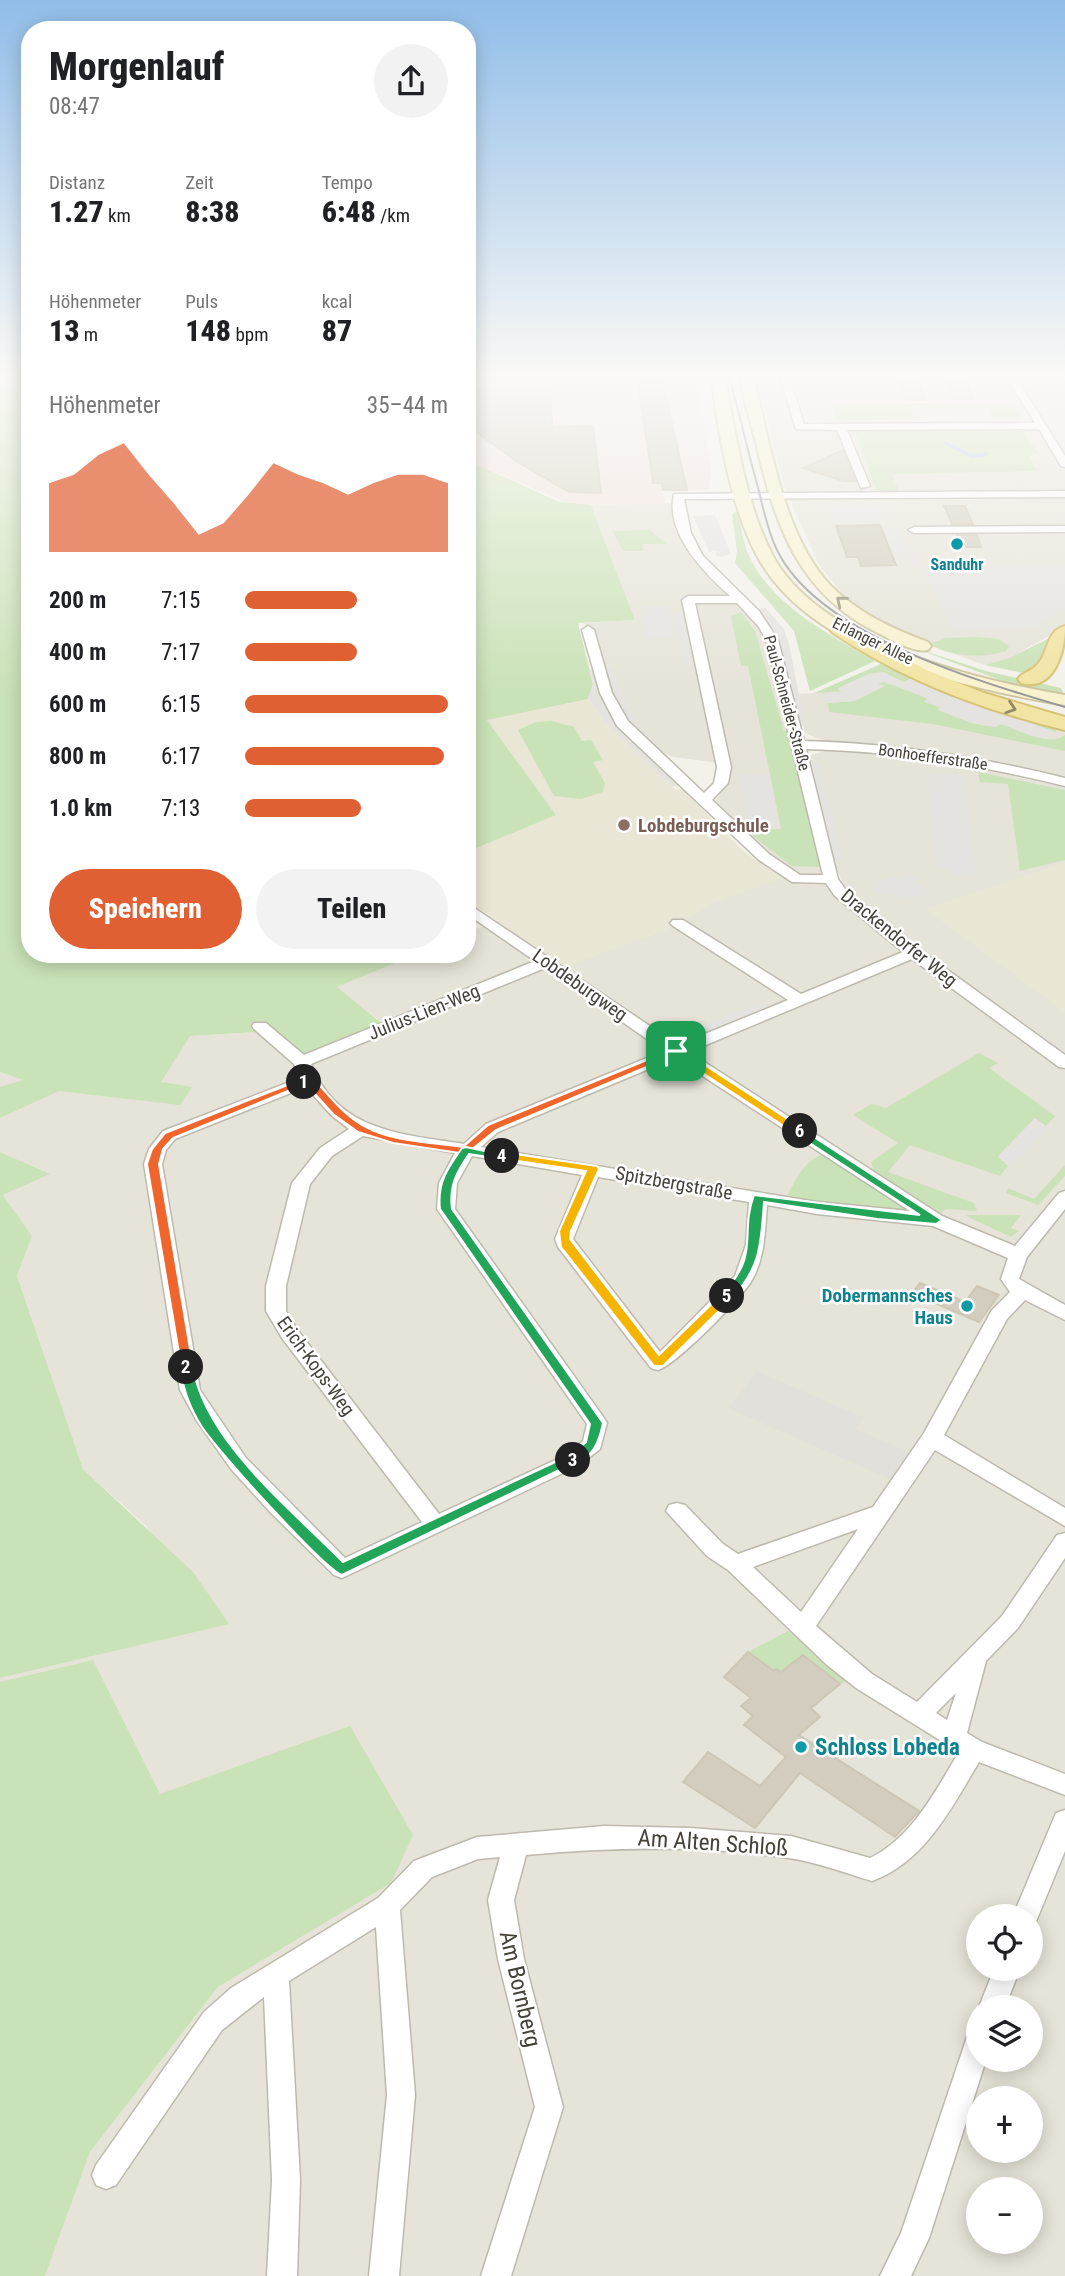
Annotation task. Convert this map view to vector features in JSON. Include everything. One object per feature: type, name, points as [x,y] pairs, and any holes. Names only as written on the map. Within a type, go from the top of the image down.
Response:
[{"type":"main road","name":"Erlanger Allee","points":[[742,482],[758,539],[774,570],[808,604],[839,628],[945,673],[1005,689],[1065,700]]},
{"type":"main road","name":"Erlanger Allee","points":[[775,482],[795,541],[808,566],[826,588],[855,612],[918,645],[1028,679],[1065,686]]},
{"type":"main road","points":[[839,628],[883,656],[935,680],[1065,724]]},
{"type":"main road","points":[[1028,679],[1042,673],[1065,632]]},
{"type":"main road","points":[[1053,657],[1065,686]]},
{"type":"street","points":[[863,482],[865,486]]},
{"type":"street","name":"Paul-Schneider-Straße","points":[[745,496],[678,496],[691,546],[766,627],[772,640],[831,879]]},
{"type":"street","points":[[745,496],[1063,497]]},
{"type":"street","points":[[914,530],[1065,529]]},
{"type":"street","points":[[702,800],[717,789],[724,777],[724,768],[709,691],[700,670],[688,600],[739,599]]},
{"type":"street","name":"Drackendorfer Weg","points":[[588,630],[606,692],[622,723],[702,800],[765,857],[797,879],[831,879],[844,898],[914,953],[1065,1063]]},
{"type":"street","name":"Bonhoefferstraße","points":[[800,745],[899,751],[1002,768],[1065,782]]},
{"type":"street","name":"Lobdeburgweg","points":[[476,913],[676,1051],[936,1220],[1018,1255]]},
{"type":"street","points":[[678,923],[798,999]]},
{"type":"street","points":[[309,1080],[169,1135],[158,1149],[153,1164],[190,1390],[207,1424],[233,1458],[342,1569],[573,1460],[593,1444],[597,1423],[446,1209],[444,1192],[448,1176],[466,1150],[492,1128],[914,953]]},
{"type":"street","name":"Julius-Lien-Weg","points":[[302,1062],[547,962]]},
{"type":"street","name":"Spitzbergstraße","points":[[260,1026],[302,1062],[309,1080],[337,1111],[362,1129],[393,1139],[865,1214],[936,1220]]},
{"type":"street","name":"Erich-Kops-Weg","points":[[362,1129],[326,1152],[301,1183],[276,1286],[276,1311],[289,1333],[435,1524]]},
{"type":"street","points":[[593,1169],[565,1231],[564,1239],[567,1247],[659,1363],[744,1278],[755,1245],[758,1198]]},
{"type":"street","points":[[1062,1206],[1018,1255],[1010,1279],[1014,1286],[1065,1313]]},
{"type":"street","points":[[803,1627],[867,1535],[877,1514],[932,1438],[999,1315],[1023,1291]]},
{"type":"street","points":[[932,1438],[1065,1518]]},
{"type":"street","points":[[677,1511],[715,1550],[736,1564],[864,1681],[964,1743],[1065,1785]]},
{"type":"street","points":[[736,1564],[877,1514]]},
{"type":"street","points":[[918,1716],[977,1659],[1010,1622],[1065,1541]]},
{"type":"street","name":"Am Alten Schloß","points":[[516,1844],[604,1837],[754,1843],[790,1847],[872,1870],[885,1866],[909,1843],[964,1743],[977,1659]]},
{"type":"street","points":[[1031,1904],[1065,1821]]},
{"type":"street","points":[[106,2175],[213,2021],[240,1997],[387,1906],[423,1869],[477,1848],[516,1844]]},
{"type":"street","name":"Am Bornberg","points":[[496,2276],[539,2146],[549,2107],[511,1959],[501,1900],[516,1844]]},
{"type":"street","points":[[384,2276],[401,2095],[387,1906]]},
{"type":"street","points":[[276,1975],[286,2179],[282,2276]]},
{"type":"street","points":[[895,2276],[914,2238],[968,2072]]},
{"type":"shaded area","points":[[519,482],[710,482],[709,490],[661,490],[666,504],[572,505]]},
{"type":"shaded area","points":[[783,482],[1065,482],[1065,627],[1009,658],[985,665],[912,639],[847,599],[819,565]]},
{"type":"shaded area","points":[[672,503],[681,534],[729,594],[726,597],[730,603],[739,605],[758,624],[767,641],[820,861],[822,871],[818,876],[802,877],[765,853],[714,803],[729,781],[728,764],[673,757],[664,753],[635,720],[611,665],[602,666],[592,633],[584,623],[635,620],[591,505]]},
{"type":"shaded area","points":[[828,506],[880,506],[884,514],[874,515],[878,525],[835,525]]},
{"type":"shaded area","points":[[715,515],[731,554],[721,557],[716,556],[716,551],[709,552],[693,516]]},
{"type":"shaded area","points":[[882,528],[898,528],[909,553],[917,554],[921,565],[912,565],[908,554],[893,554]]},
{"type":"shaded area","points":[[922,566],[1065,566],[1065,607],[1035,628],[952,630]]},
{"type":"shaded area","points":[[640,606],[669,606],[675,638],[645,639]]},
{"type":"shaded area","points":[[766,608],[784,629],[789,644],[805,726],[796,725],[779,640],[758,609]]},
{"type":"shaded area","points":[[674,613],[684,613],[692,664],[696,665],[706,689],[715,749],[711,749],[702,689],[691,664],[682,664]]},
{"type":"shaded area","points":[[881,664],[958,697],[1065,731],[1065,778],[895,748],[821,740],[805,733],[795,694],[814,693]]},
{"type":"shaded area","points":[[611,665],[635,720],[664,753],[660,756],[682,784],[672,787],[607,724],[588,699],[593,684],[589,670]]},
{"type":"shaded area","points":[[883,672],[904,682],[910,679],[1054,732],[1045,739],[1001,724],[996,727],[971,723],[924,702],[928,698],[885,682],[877,683],[885,686],[855,701],[828,703],[825,696],[814,696],[843,692],[837,689],[869,674]]},
{"type":"shaded area","name":"Lobdeburgschule","points":[[588,699],[607,724],[675,790],[682,789],[743,851],[783,878],[716,901],[665,930],[565,967],[476,906],[476,848],[556,815],[487,720]]},
{"type":"shaded area","points":[[834,748],[924,758],[938,767],[970,767],[1065,787],[1065,1059],[910,942],[844,886],[833,859],[809,756]]},
{"type":"shaded area","points":[[811,762],[820,762],[843,859],[833,859]]},
{"type":"shaded area","points":[[738,774],[770,774],[779,828],[748,828]]},
{"type":"shaded area","points":[[927,774],[965,776],[976,876],[948,875],[948,869],[935,868]]},
{"type":"shaded area","points":[[1065,862],[1065,1012],[925,909]]},
{"type":"shaded area","points":[[912,875],[929,894],[898,901],[891,893],[880,895],[869,882]]},
{"type":"shaded area","points":[[785,877],[799,884],[827,885],[848,909],[891,938],[903,951],[889,961],[898,966],[914,960],[928,968],[1065,1070],[1065,2276],[45,2276],[90,2152],[218,1987],[391,1883],[0,1851],[0,1678],[228,1624],[145,1525],[83,1469],[17,1276],[32,1236],[3,1195],[49,1174],[0,1152],[0,1072],[53,1090],[190,1036],[384,1024],[336,987],[395,963],[476,963],[476,929],[498,920],[565,966],[665,930],[716,901]]},
{"type":"shaded area","points":[[763,1001],[771,1007],[700,1036],[692,1030]]},
{"type":"shaded area","points":[[1035,1118],[1048,1128],[1011,1168],[998,1156]]},
{"type":"shaded area","points":[[757,1371],[864,1418],[856,1429],[909,1452],[890,1479],[728,1408]]},
{"type":"green space","points":[[0,482],[21,482],[21,963],[395,963],[337,987],[384,1025],[297,1058],[274,1031],[190,1036],[161,1082],[192,1087],[180,1105],[59,1091],[0,1118],[0,1087],[23,1080],[0,1072]]},
{"type":"green space","points":[[476,482],[516,482],[559,502],[591,505],[635,620],[578,623],[593,684],[588,699],[487,720],[556,815],[476,848]]},
{"type":"green space","points":[[874,482],[895,482],[899,491],[877,491]]},
{"type":"green space","points":[[738,510],[750,558],[773,591],[805,618],[875,661],[810,691],[794,631],[735,563],[737,551],[732,514]]},
{"type":"green space","points":[[650,530],[667,544],[642,544],[643,551],[623,551],[613,531]]},
{"type":"green space","points":[[741,612],[755,631],[784,731],[789,731],[821,867],[792,866],[744,829],[781,829],[748,666],[741,666],[731,616]]},
{"type":"green space","points":[[1052,637],[1045,662],[1028,674],[985,665],[1009,658]]},
{"type":"green space","points":[[946,638],[999,639],[1009,646],[1006,651],[997,654],[977,656],[947,652],[929,644]]},
{"type":"green space","points":[[912,647],[986,671],[1061,688],[1065,698],[1029,691]]},
{"type":"green space","points":[[881,664],[933,687],[1058,729],[1055,732],[911,679],[904,682],[869,674],[838,688],[845,691],[814,693]]},
{"type":"green space","points":[[885,682],[929,699],[925,701],[984,726],[1001,724],[1051,739],[1065,735],[1065,751],[933,724],[829,712],[828,703],[855,701],[876,683]]},
{"type":"green space","points":[[552,721],[574,727],[582,741],[591,740],[603,760],[593,762],[605,783],[603,792],[581,799],[554,796],[518,730],[536,722]]},
{"type":"green space","points":[[978,772],[1065,790],[1065,860],[1020,871],[1008,784],[980,782]]},
{"type":"green space","points":[[979,1053],[998,1063],[989,1068],[1055,1116],[1046,1126],[1035,1118],[998,1157],[1008,1166],[1000,1176],[910,1145],[888,1172],[974,1203],[977,1211],[947,1209],[938,1214],[875,1174],[871,1162],[898,1143],[853,1115],[871,1104],[886,1108]]},
{"type":"green space","points":[[0,1152],[50,1174],[3,1195],[32,1236],[17,1276],[83,1469],[193,1572],[229,1624],[0,1678]]},
{"type":"green space","points":[[823,1154],[906,1209],[904,1213],[786,1198],[805,1166]]},
{"type":"green space","points":[[1065,1165],[1065,1176],[1038,1205],[1006,1193],[1008,1188],[1034,1199]]},
{"type":"green space","points":[[964,1215],[1021,1215],[1011,1228],[1019,1231],[1011,1237]]},
{"type":"green space","points":[[788,1631],[845,1681],[840,1684],[803,1655],[781,1672],[774,1671],[748,1652]]},
{"type":"green space","points":[[93,1660],[160,1794],[350,1726],[413,1835],[391,1883],[218,1987],[90,2152],[45,2276],[0,2276],[0,1682]]},
{"type":"building","points":[[552,482],[600,482],[601,493],[569,492]]},
{"type":"building","points":[[685,482],[687,490],[663,490],[662,483],[653,483]]},
{"type":"building","points":[[944,506],[965,506],[973,524],[952,524]]},
{"type":"building","points":[[880,525],[896,565],[861,566],[858,557],[847,557],[836,526]]},
{"type":"building","points":[[957,535],[977,535],[981,547],[962,547]]},
{"type":"building","name":"Dobermannsches Haus","points":[[920,1283],[965,1302],[977,1286],[999,1295],[979,1322],[912,1293]]},
{"type":"building","name":"Schloss Lobeda","points":[[748,1652],[774,1671],[776,1669],[781,1672],[803,1655],[840,1684],[811,1708],[820,1717],[799,1735],[919,1811],[895,1837],[800,1773],[755,1828],[683,1782],[708,1752],[760,1786],[786,1757],[744,1725],[753,1716],[741,1706],[751,1698],[724,1677]]},
{"type":"tram line","points":[[757,482],[770,534],[777,550],[798,580],[827,607],[904,651],[990,684],[1065,707]]},
{"type":"place","name":"Sanduhr","points":[[957,544]]},
{"type":"place","name":"Lobdeburgschule","points":[[624,825]]},
{"type":"place","name":"Dobermannsches Haus","points":[[967,1306]]},
{"type":"place","name":"Schloss Lobeda","points":[[801,1747]]},
{"type":"route","points":[[676,1051],[492,1128],[466,1150],[393,1139],[362,1129],[337,1111],[309,1080],[169,1135],[158,1149],[153,1164],[190,1390],[207,1424],[233,1458],[342,1569],[573,1460],[593,1444],[597,1423],[454,1224],[446,1209],[444,1192],[448,1176],[466,1150],[593,1169],[565,1231],[564,1239],[567,1247],[659,1363],[672,1353],[744,1278],[755,1245],[758,1198],[817,1208],[936,1220],[676,1051]]}]
